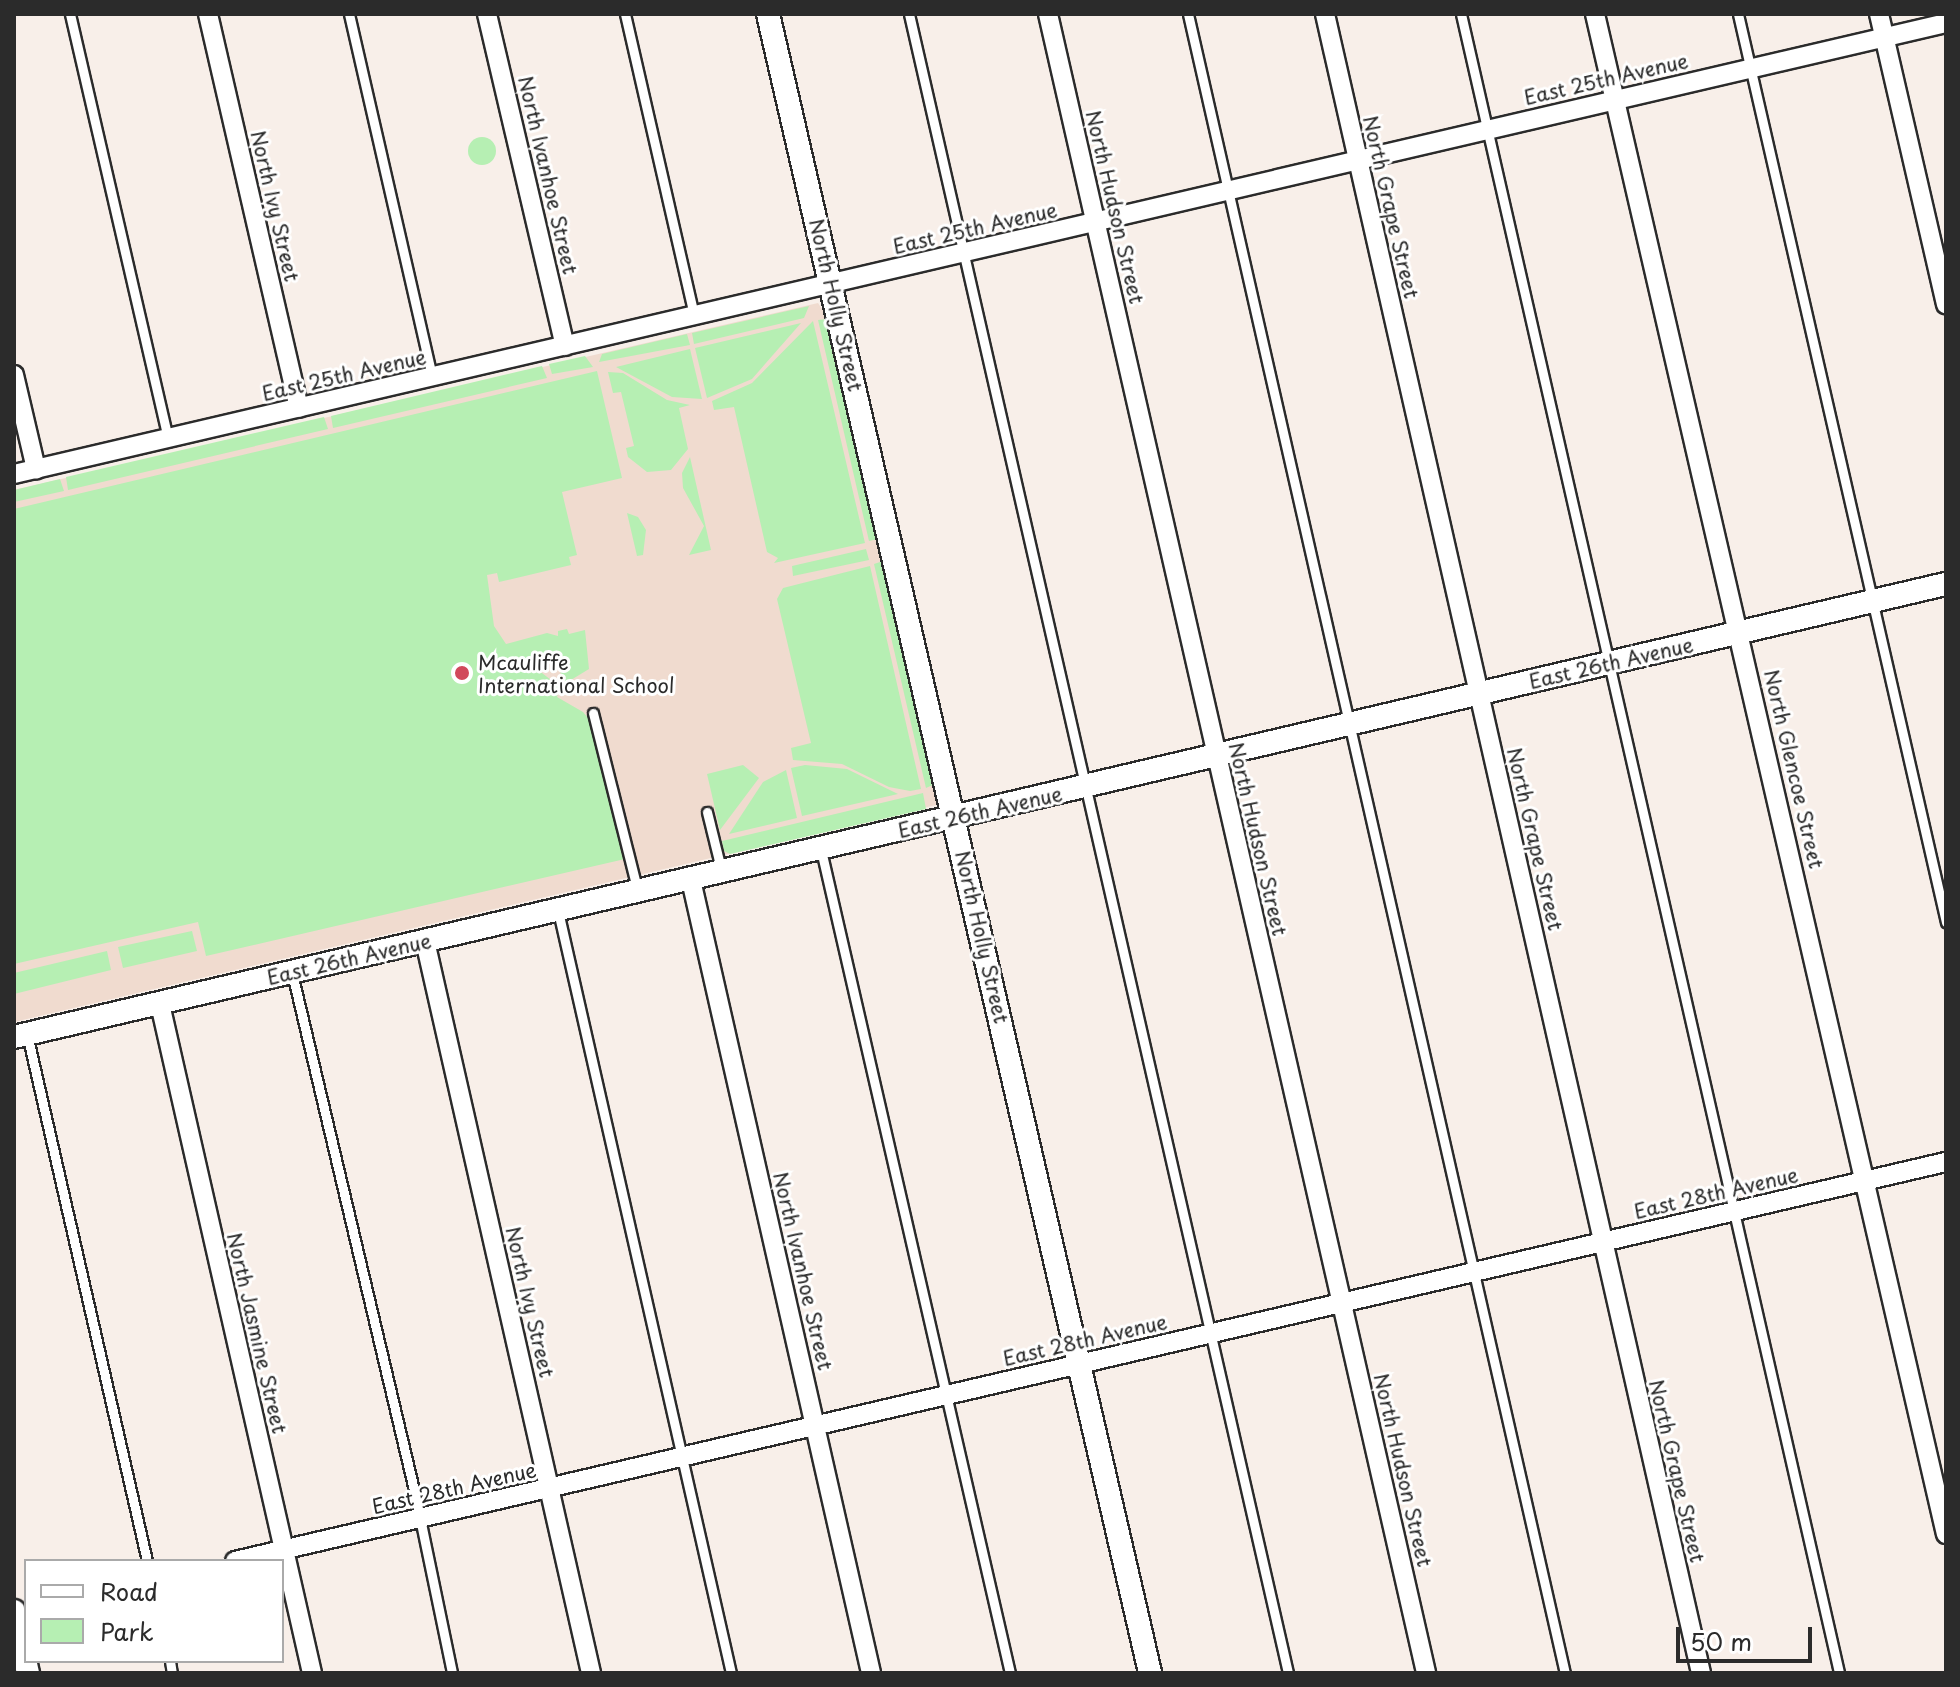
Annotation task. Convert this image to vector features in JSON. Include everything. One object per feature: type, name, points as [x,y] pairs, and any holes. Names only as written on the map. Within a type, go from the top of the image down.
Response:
[{"type":"street","name":"North Ivy Street","points":[[208,14],[299,408]]},
{"type":"street","name":"North Ivanhoe Street","points":[[487,14],[565,346]]},
{"type":"street","name":"North Holly Street","points":[[768,14],[1150,1673]]},
{"type":"street","name":"North Hudson Street","points":[[1048,14],[1426,1673]]},
{"type":"street","name":"North Grape Street","points":[[1325,14],[1701,1673]]},
{"type":"street","name":"North Glencoe Street","points":[[1595,14],[1741,632],[1946,1534]]},
{"type":"street","points":[[1879,14],[1946,304]]},
{"type":"street","name":"East 25th Avenue","points":[[14,474],[1946,23]]},
{"type":"street","points":[[14,375],[36,469]]},
{"type":"street","name":"East 26th Avenue","points":[[20,1035],[821,850],[1946,584]]},
{"type":"street","name":"North Ivanhoe Street","points":[[691,880],[871,1673]]},
{"type":"street","name":"North Ivy Street","points":[[425,941],[591,1673]]},
{"type":"street","name":"North Jasmine Street","points":[[160,1004],[312,1673]]},
{"type":"street","name":"East 28th Avenue","points":[[243,1559],[1946,1162]]},
{"type":"street","points":[[14,1612],[24,1656]]},
{"type":"lane","points":[[70,14],[168,438]]},
{"type":"lane","points":[[349,14],[432,377]]},
{"type":"lane","points":[[625,14],[694,316]]},
{"type":"lane","points":[[909,14],[1288,1673]]},
{"type":"lane","points":[[1188,14],[1565,1673]]},
{"type":"lane","points":[[1461,14],[1839,1673]]},
{"type":"lane","points":[[1738,14],[1946,922]]},
{"type":"lane","points":[[593,713],[638,892]]},
{"type":"lane","points":[[707,812],[721,873]]},
{"type":"lane","points":[[821,850],[1010,1673]]},
{"type":"lane","points":[[558,911],[731,1673]]},
{"type":"lane","points":[[292,973],[452,1673]]},
{"type":"lane","points":[[20,1035],[147,1559]]},
{"type":"shaded area","name":"Mcauliffe International School","points":[[818,303],[826,315],[937,791],[936,805],[14,1022],[14,490]]},
{"type":"green space","points":[[482,137],[492,141],[496,151],[492,161],[482,165],[472,161],[468,151],[472,141]]},
{"type":"green space","points":[[809,306],[804,318],[694,344],[692,333]]},
{"type":"green space","points":[[827,319],[878,539],[869,541],[818,320]]},
{"type":"green space","points":[[813,321],[865,543],[774,563],[778,558],[767,552],[734,407],[714,410],[712,401],[752,383]]},
{"type":"green space","points":[[801,323],[752,379],[707,398],[695,348]]},
{"type":"green space","points":[[687,334],[690,345],[599,362],[602,354]]},
{"type":"green space","points":[[690,349],[702,399],[672,397],[616,367]]},
{"type":"green space","points":[[585,356],[593,367],[552,374],[549,364]]},
{"type":"green space","points":[[542,366],[547,378],[333,428],[331,416]]},
{"type":"green space","points":[[597,371],[622,478],[562,492],[577,555],[569,557],[571,565],[499,582],[497,573],[487,575],[494,626],[506,644],[547,633],[558,636],[558,631],[567,629],[569,634],[585,630],[589,669],[566,683],[552,657],[539,654],[533,666],[560,687],[557,697],[583,712],[594,725],[625,859],[206,956],[198,922],[14,964],[14,509]]},
{"type":"green space","points":[[608,372],[623,373],[667,400],[690,405],[679,408],[688,449],[671,470],[647,472],[628,457],[626,448],[634,446],[621,392],[613,393]]},
{"type":"green space","points":[[324,417],[328,429],[68,490],[66,477]]},
{"type":"green space","points":[[690,457],[711,550],[689,555],[704,526],[683,488],[682,473]]},
{"type":"green space","points":[[60,479],[64,491],[14,502],[14,490]]},
{"type":"green space","points":[[627,513],[638,517],[646,530],[643,555],[637,556]]},
{"type":"green space","points":[[866,549],[869,560],[793,576],[792,566]]},
{"type":"green space","points":[[883,561],[935,784],[926,788],[874,564]]},
{"type":"green space","points":[[870,566],[921,789],[910,791],[889,787],[842,764],[793,760],[791,748],[811,743],[777,599],[783,588]]},
{"type":"green space","points":[[743,765],[759,778],[720,830],[707,774]]},
{"type":"green space","points":[[805,765],[847,769],[898,794],[802,816],[791,768]]},
{"type":"green space","points":[[786,770],[797,818],[729,834],[763,782]]},
{"type":"green space","points":[[923,793],[926,809],[730,854],[724,851],[722,841]]},
{"type":"green space","points":[[192,931],[197,951],[123,968],[118,947]]},
{"type":"green space","points":[[107,951],[111,970],[14,994],[14,973]]},
{"type":"place","name":"Mcauliffe International School","points":[[462,673]]}]
